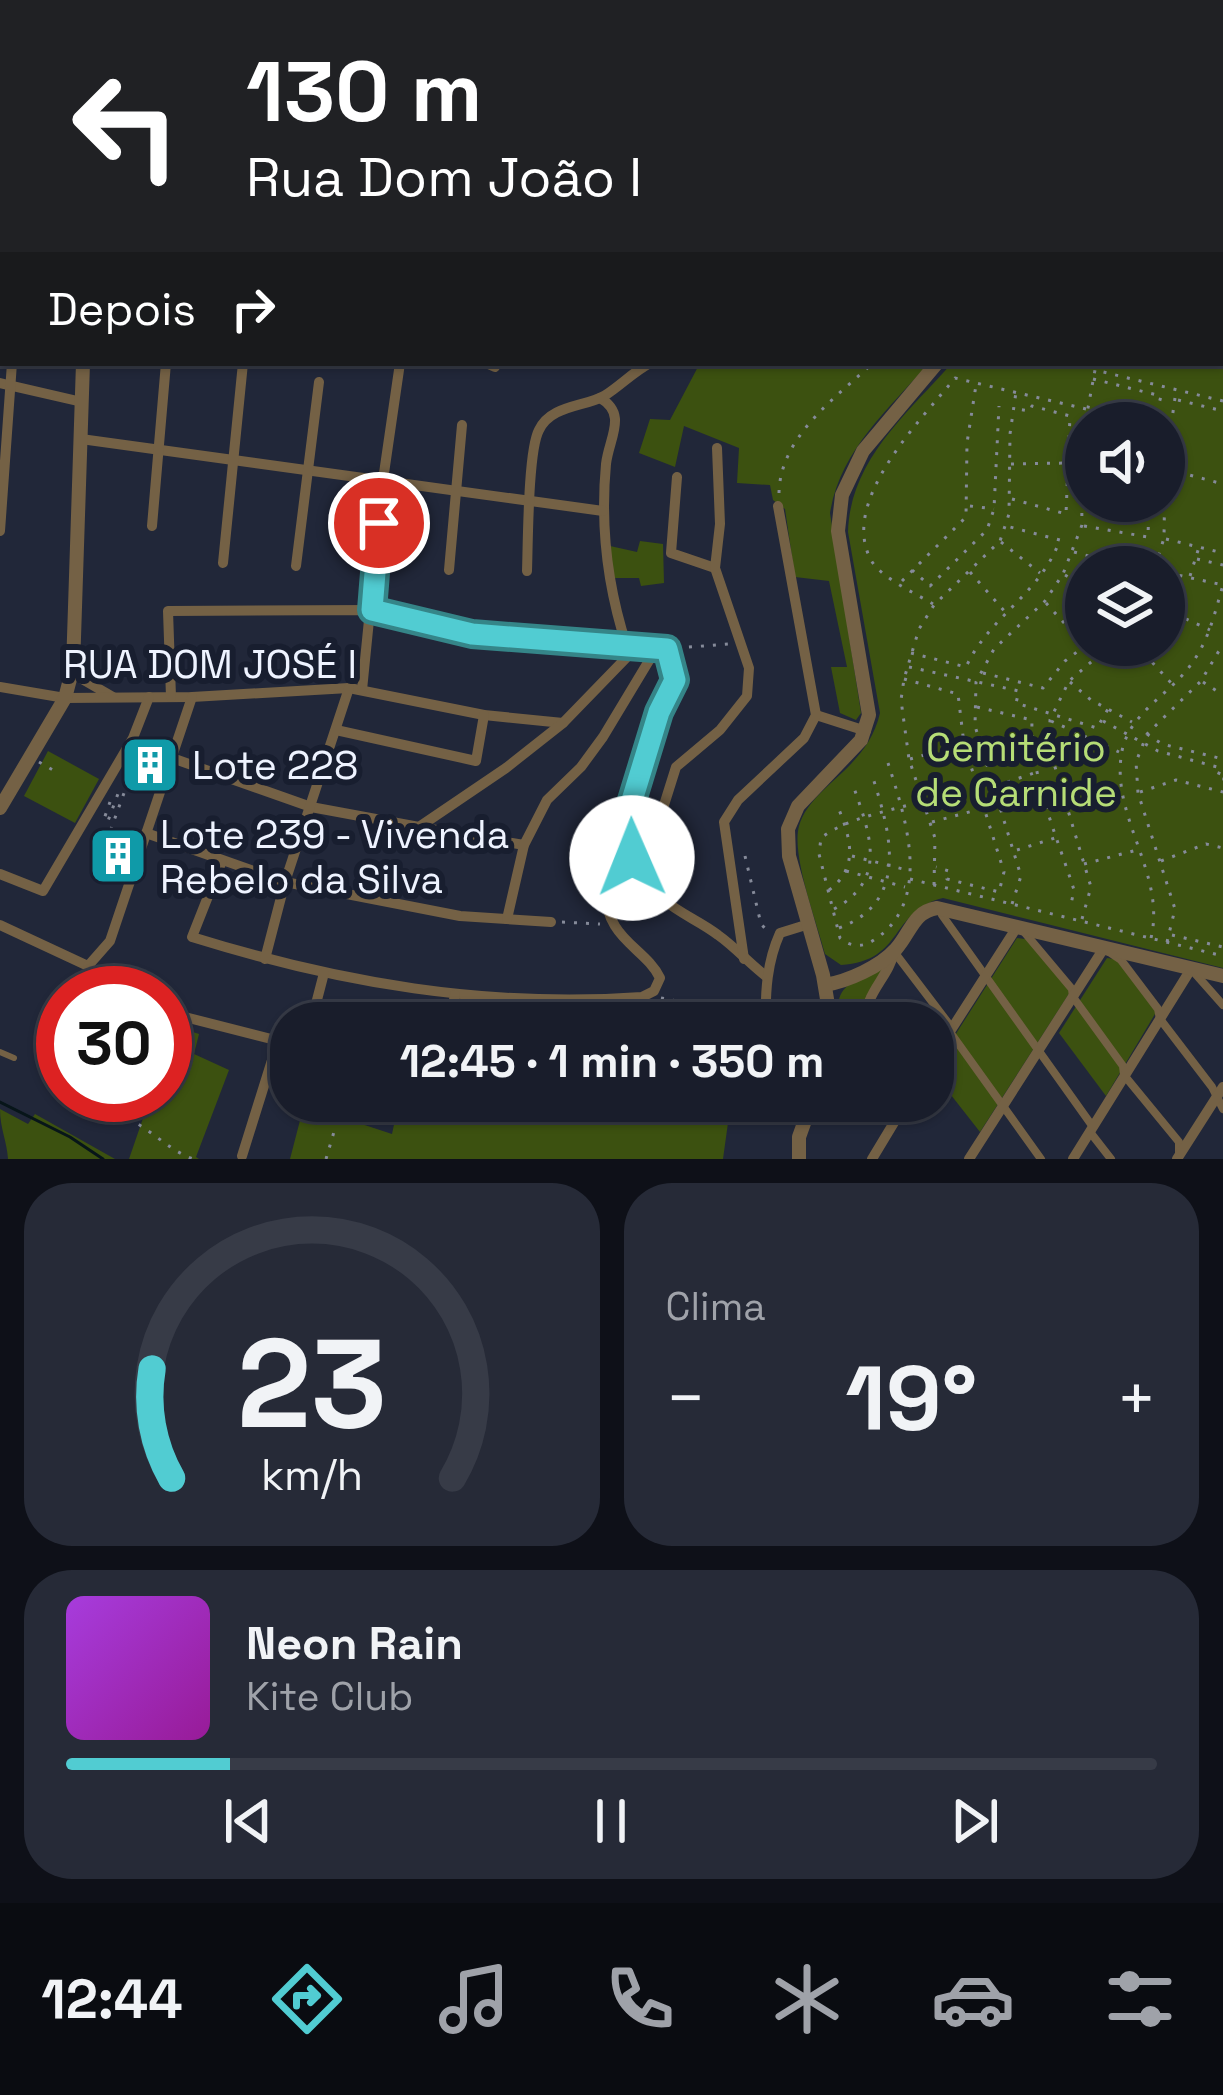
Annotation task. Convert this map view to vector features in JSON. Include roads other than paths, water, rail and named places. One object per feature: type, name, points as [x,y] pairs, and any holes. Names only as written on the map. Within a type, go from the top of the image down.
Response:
[{"type":"street","points":[[0,808],[65,698],[73,668],[82,366]]},
{"type":"street","points":[[152,526],[166,366]]},
{"type":"street","points":[[223,563],[243,366]]},
{"type":"street","points":[[265,959],[285,882],[336,730],[356,689],[372,610],[383,480],[400,366]]},
{"type":"street","points":[[527,571],[538,430],[551,417],[579,401],[600,398],[646,366]]},
{"type":"street","points":[[828,1002],[789,856],[788,829],[798,806],[866,731],[869,706],[838,531],[842,495],[863,451],[934,366]]},
{"type":"street","points":[[296,566],[319,382]]},
{"type":"street","points":[[1,524],[5,384],[82,402]]},
{"type":"street","points":[[418,827],[563,723],[627,657],[612,601],[603,511],[617,418],[600,398]]},
{"type":"street","points":[[449,570],[462,425]]},
{"type":"street","points":[[81,439],[603,511]]},
{"type":"street","points":[[642,875],[676,767],[720,730],[747,696],[749,668],[715,568],[720,524],[717,448]]},
{"type":"street","points":[[677,477],[671,553],[715,568]]},
{"type":"street","points":[[744,958],[724,822],[738,800],[804,738],[816,715],[778,506]]},
{"type":"street","points":[[171,697],[168,611],[372,610],[472,634],[662,649]]},
{"type":"street","points":[[222,861],[192,937],[324,973],[455,995],[611,999],[654,992],[660,986],[656,968],[614,925],[606,874],[654,727],[675,680],[662,649]]},
{"type":"street","points":[[508,919],[524,845],[547,800],[581,767],[662,649]]},
{"type":"street","points":[[73,668],[82,679],[113,697]]},
{"type":"street","name":"RUA DOM JOSÉ I","points":[[0,687],[65,698],[193,698],[356,689],[484,715],[563,723]]},
{"type":"street","points":[[0,874],[43,891],[134,739],[149,697]]},
{"type":"street","points":[[0,926],[88,966],[110,941],[193,698]]},
{"type":"street","points":[[336,730],[476,761],[484,715]]},
{"type":"street","points":[[816,715],[866,731]]},
{"type":"street","points":[[172,758],[311,807],[524,845]]},
{"type":"street","points":[[626,820],[628,846],[642,875],[664,900],[718,935],[767,977]]},
{"type":"street","points":[[146,833],[285,882],[460,916],[550,922]]},
{"type":"street","points":[[945,909],[942,915],[1035,1042],[1037,1052],[1112,1159]]},
{"type":"street","points":[[868,1002],[892,964],[894,952],[921,914],[945,909],[1223,976]]},
{"type":"street","points":[[766,1002],[767,977],[780,933],[809,924]]},
{"type":"street","points":[[954,1025],[1017,927]]},
{"type":"street","points":[[1017,927],[1072,988],[1073,997],[1124,1066],[1124,1075],[1179,1142],[1180,1158]]},
{"type":"street","points":[[969,1159],[1104,948]]},
{"type":"street","points":[[1104,948],[1121,961],[1158,1010],[1213,1087],[1219,1104]]},
{"type":"street","points":[[824,980],[843,982],[894,952]]},
{"type":"street","points":[[894,952],[931,1002]]},
{"type":"street","points":[[1192,969],[1223,1005]]},
{"type":"street","points":[[1072,1159],[1192,969]]},
{"type":"street","points":[[316,1002],[324,973]]},
{"type":"street","points":[[454,1002],[455,995]]},
{"type":"street","points":[[192,1019],[270,1038]]},
{"type":"street","points":[[954,1034],[1001,1100],[1001,1108],[1041,1159]]},
{"type":"street","points":[[242,1156],[270,1080]]},
{"type":"street","points":[[1180,1158],[1219,1104],[1223,1087]]},
{"type":"street","points":[[799,1159],[805,1122]]},
{"type":"street","points":[[872,1159],[894,1122]]},
{"type":"lane","points":[[0,1052],[14,1058]]},
{"type":"waterway","points":[[0,1102],[103,1159]]},
{"type":"place","name":"Lote 228","points":[[150,765]]},
{"type":"place","name":"Lote 239 - Vivenda Rebelo da Silva","points":[[118,856]]},
{"type":"park label","name":"Cemitério de Carnide","points":[[1016,770]]}]
